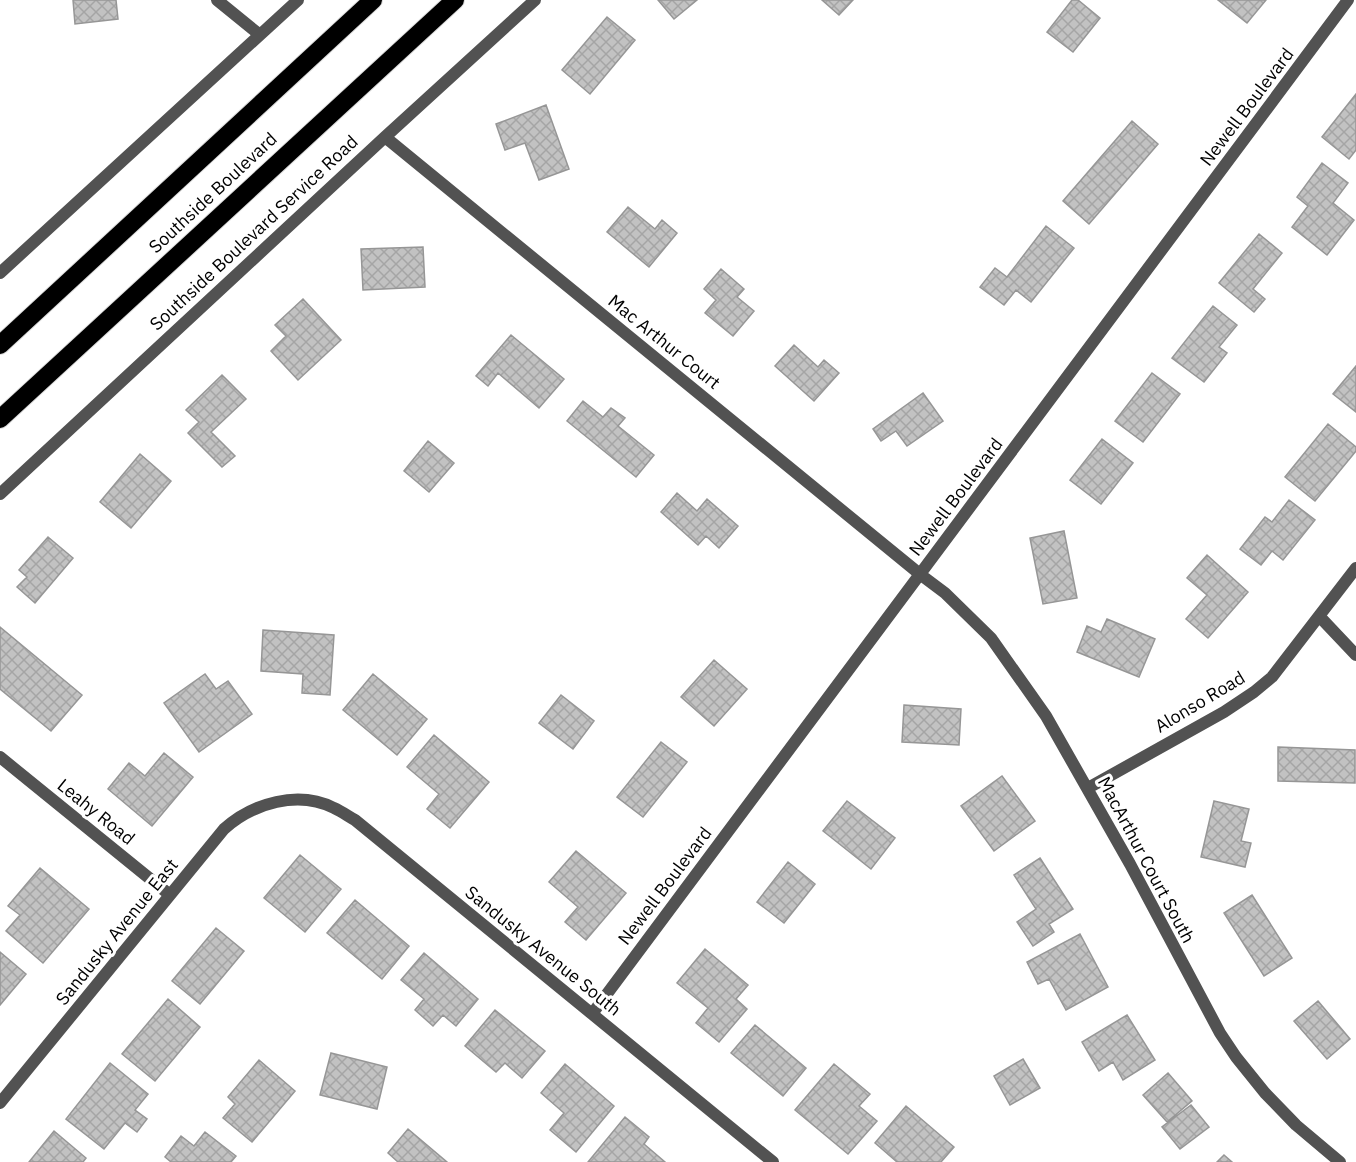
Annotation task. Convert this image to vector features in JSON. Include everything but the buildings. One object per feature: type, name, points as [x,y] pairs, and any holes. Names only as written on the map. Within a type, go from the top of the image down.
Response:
[{"type":"highway","name":"Southside Boulevard","points":[[0,345],[373,0]]},
{"type":"highway","name":"Southside Boulevard","points":[[0,419],[455,0]]},
{"type":"street","points":[[218,0],[260,34]]},
{"type":"street","points":[[0,273],[298,0]]},
{"type":"street","name":"Southside Boulevard Service Road","points":[[0,495],[535,0]]},
{"type":"street","name":"Newell Boulevard","points":[[592,1014],[1348,0]]},
{"type":"street","name":"Mac Arthur Court","points":[[385,137],[921,575]]},
{"type":"street","name":"Alonso Road","points":[[1088,788],[1224,712],[1254,692],[1272,676],[1356,568]]},
{"type":"street","name":"MacArthur Court South","points":[[921,575],[945,593],[991,638],[1046,716],[1088,788],[1220,1033],[1265,1094],[1296,1125],[1340,1162]]},
{"type":"street","points":[[1320,617],[1356,655]]},
{"type":"street","name":"Leahy Road","points":[[0,757],[170,894]]},
{"type":"street","name":"Sandusky Avenue South","points":[[276,802],[312,801],[333,807],[355,820],[773,1162]]},
{"type":"street","name":"Sandusky Avenue East","points":[[0,1103],[224,829],[236,818],[250,810],[276,802]]}]
